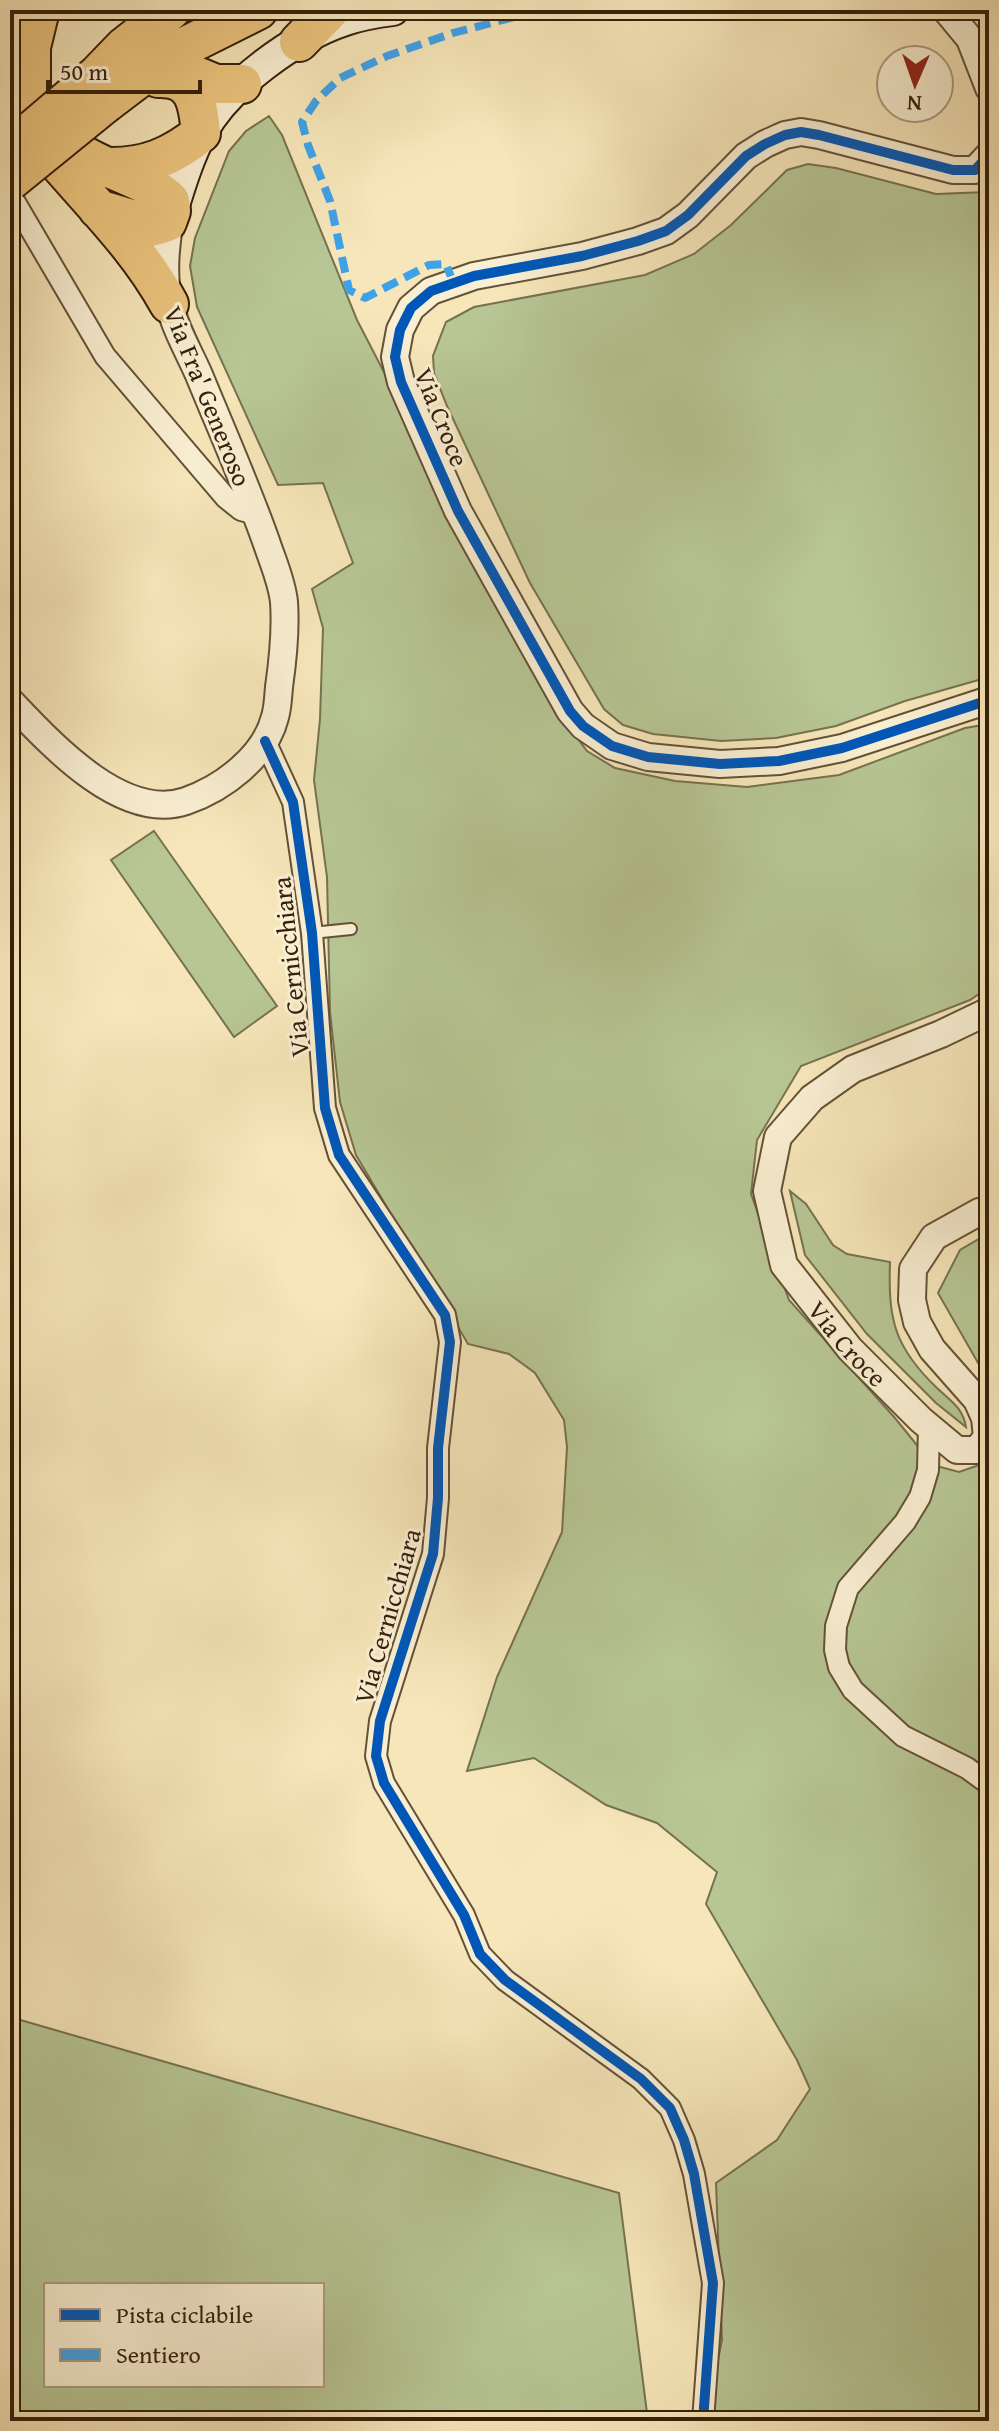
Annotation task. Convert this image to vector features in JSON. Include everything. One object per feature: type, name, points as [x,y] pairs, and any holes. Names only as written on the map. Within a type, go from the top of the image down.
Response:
[{"type":"highway","points":[[34,103],[31,47],[40,10]]},
{"type":"highway","points":[[122,86],[124,47],[171,10]]},
{"type":"highway","points":[[12,190],[205,10]]},
{"type":"highway","points":[[10,148],[122,86],[172,53],[258,10]]},
{"type":"highway","points":[[299,42],[330,10]]},
{"type":"highway","points":[[122,86],[182,73],[216,84],[242,84]]},
{"type":"highway","points":[[77,160],[135,166],[162,160],[201,133],[198,107],[189,88],[176,79],[122,86]]},
{"type":"highway","points":[[77,160],[98,209],[138,253],[169,304]]},
{"type":"highway","points":[[77,160],[167,197],[171,206],[170,218],[163,225],[154,226],[98,209]]},
{"type":"main road","name":"Via Fra' Generoso","points":[[170,218],[201,133],[213,113],[242,84],[299,42],[343,20],[393,10]]},
{"type":"street","points":[[952,14],[970,39],[989,88]]},
{"type":"street","name":"Via Croce","points":[[989,155],[975,170],[953,170],[819,135],[801,132],[785,135],[746,156],[688,215],[666,231],[582,256],[474,276],[431,291],[411,308],[400,330],[395,357],[401,382],[458,511],[570,711],[583,726],[612,746],[648,757],[720,764],[779,761],[842,748],[989,700]]},
{"type":"street","points":[[12,190],[89,333],[105,356],[226,498],[241,510],[256,514]]},
{"type":"street","name":"Via Fra' Generoso","points":[[170,218],[166,264],[169,304],[256,514],[279,578],[284,603],[283,656],[277,704],[265,741]]},
{"type":"street","points":[[10,701],[85,770],[119,794],[140,802],[182,802],[213,790],[245,764],[265,741]]},
{"type":"street","name":"Via Cernicchiara","points":[[265,741],[293,802],[312,933],[325,1108],[339,1155],[445,1315],[450,1342],[438,1448],[433,1554],[380,1721],[376,1756],[384,1783],[464,1915],[480,1954],[505,1980],[641,2079],[670,2108],[694,2174],[713,2283],[703,2421]]},
{"type":"street","name":"Via Croce","points":[[989,1011],[853,1069],[812,1098],[778,1137],[767,1191],[784,1265],[850,1349],[957,1450],[977,1450],[987,1437],[985,1418],[977,1400],[932,1349],[917,1322],[912,1300],[913,1269],[934,1237],[979,1212],[989,1210]]},
{"type":"street","points":[[929,1426],[928,1470],[920,1497],[905,1522],[848,1588],[836,1626],[835,1650],[839,1667],[853,1690],[903,1736],[967,1768],[989,1784]]},
{"type":"lane","points":[[312,933],[351,929]]},
{"type":"green space","points":[[269,116],[282,135],[357,320],[566,723],[587,751],[615,768],[675,781],[747,787],[839,775],[965,728],[989,724],[989,987],[970,1000],[801,1066],[757,1140],[751,1194],[789,1300],[933,1465],[959,1472],[985,1463],[989,1458],[989,2421],[708,2421],[722,2340],[716,2183],[777,2140],[810,2089],[797,2060],[706,1904],[717,1872],[657,1823],[606,1805],[534,1758],[467,1771],[497,1677],[562,1532],[567,1447],[564,1420],[535,1373],[509,1354],[468,1344],[356,1155],[340,1102],[330,1012],[327,877],[314,780],[323,628],[312,589],[353,563],[323,483],[278,485],[197,307],[190,266],[195,238],[229,151],[246,131]]},
{"type":"green space","points":[[808,164],[836,168],[936,194],[987,192],[989,189],[989,677],[905,701],[836,726],[776,738],[721,741],[653,734],[623,725],[604,709],[530,583],[447,406],[434,373],[433,356],[446,322],[474,307],[645,275],[694,254],[731,225],[787,170]]},
{"type":"green space","points":[[154,831],[277,1006],[234,1037],[111,860]]},
{"type":"green space","points":[[790,1191],[806,1204],[833,1245],[847,1254],[890,1262],[890,1300],[903,1345],[923,1373],[959,1410],[966,1427],[936,1403],[867,1334],[805,1255]]},
{"type":"green space","points":[[989,1233],[989,1382],[938,1293],[960,1250]]},
{"type":"green space","points":[[10,2017],[619,2193],[648,2421],[10,2421]]},
{"type":"marked path","points":[[453,282],[446,264],[429,265],[365,298],[349,290],[330,201],[302,122],[316,101],[340,78],[387,56],[453,33],[541,10]]},
{"type":"cycle path","points":[[989,155],[975,170],[953,170],[819,135],[801,132],[785,135],[746,156],[688,215],[666,231],[582,256],[474,276],[431,291],[411,308],[400,330],[395,357],[401,382],[458,511],[570,711],[583,726],[612,746],[648,757],[720,764],[779,761],[842,748],[989,700]]},
{"type":"cycle path","points":[[265,741],[293,802],[312,933],[325,1108],[339,1155],[445,1315],[450,1342],[438,1448],[433,1554],[380,1721],[376,1756],[384,1783],[464,1915],[480,1954],[505,1980],[641,2079],[670,2108],[694,2174],[713,2283],[703,2421]]}]
